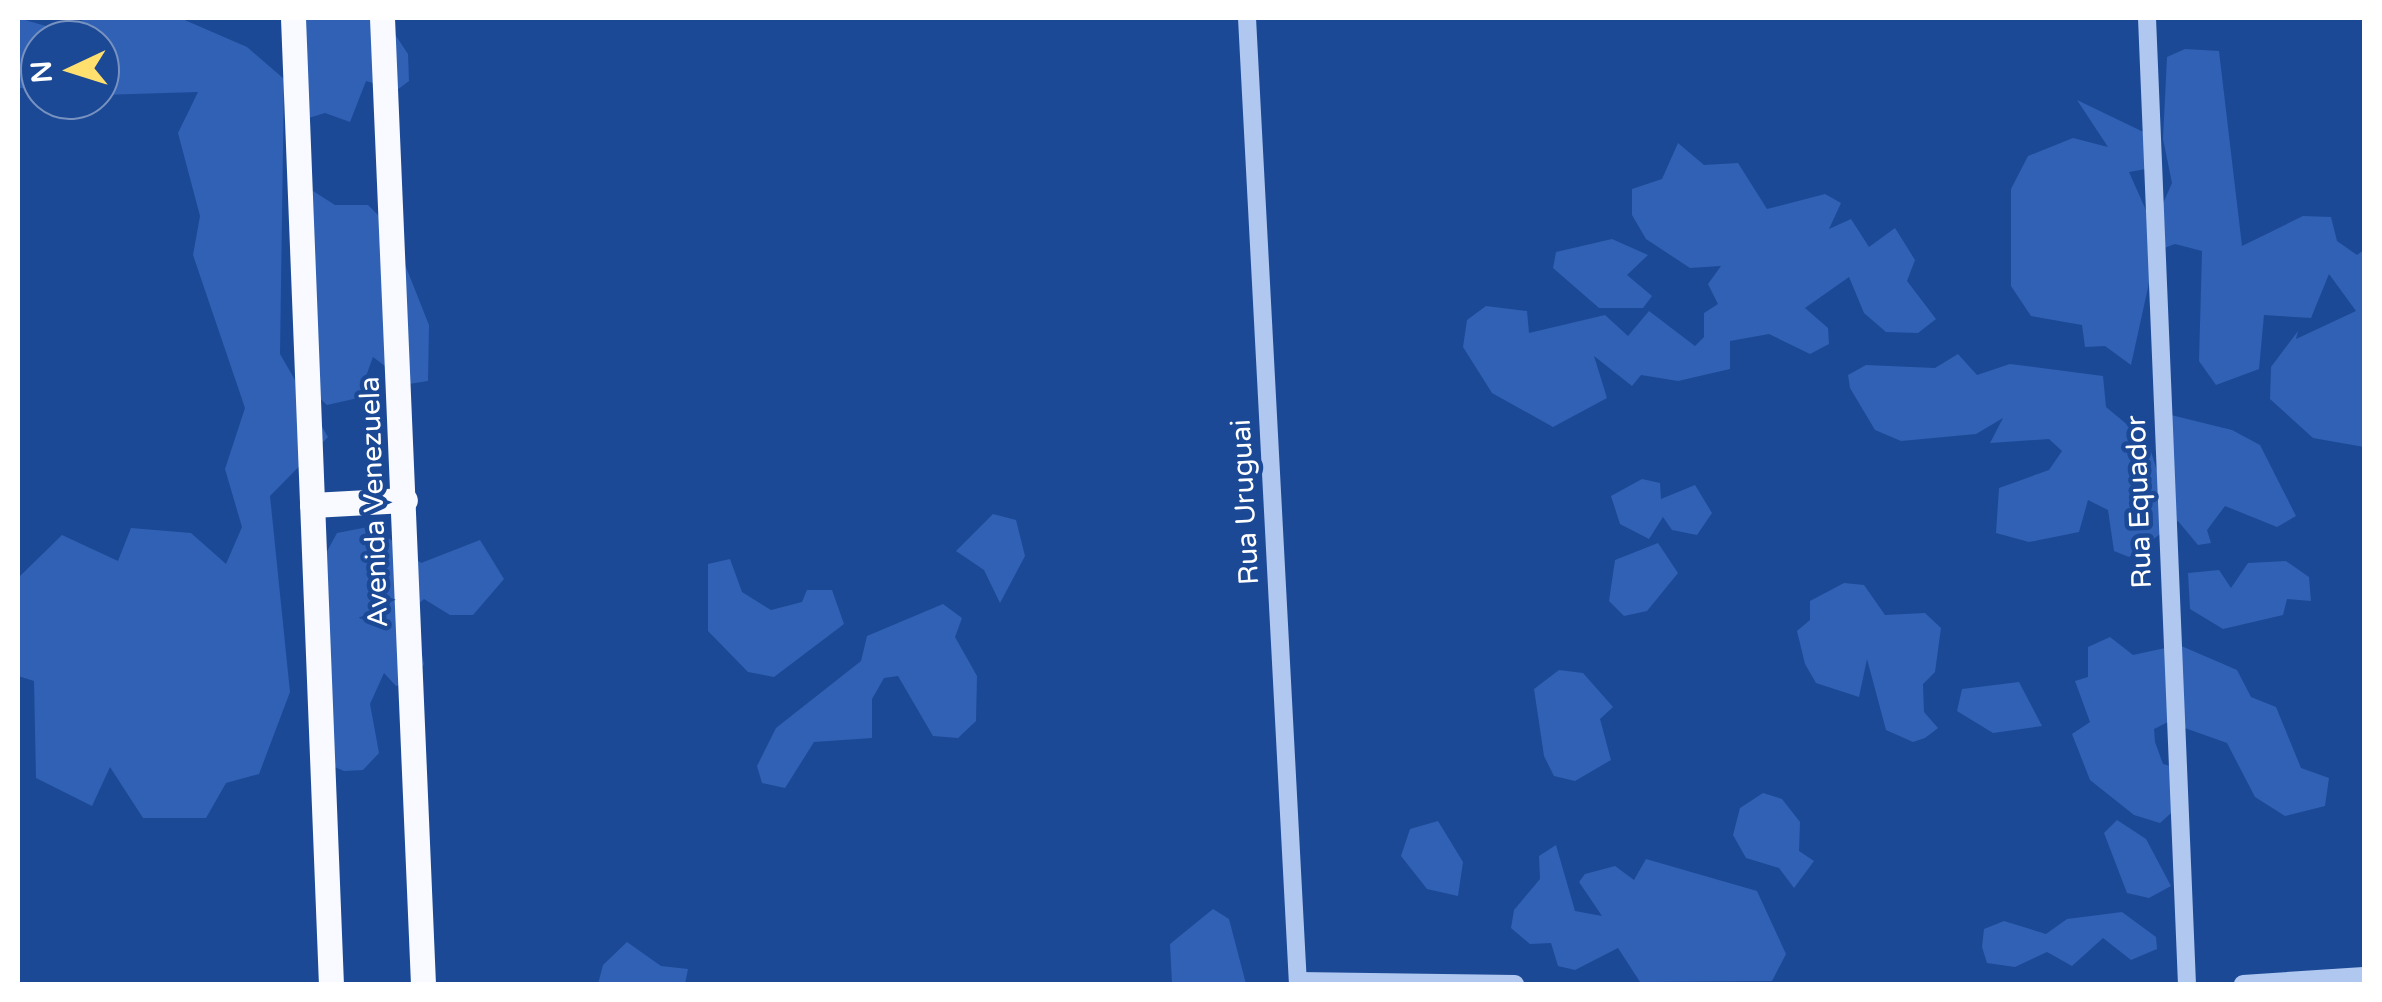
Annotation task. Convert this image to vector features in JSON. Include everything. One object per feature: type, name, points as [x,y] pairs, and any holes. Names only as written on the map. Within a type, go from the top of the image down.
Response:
[{"type":"main road","points":[[293,18],[331,984]]},
{"type":"main road","name":"Avenida Venezuela","points":[[382,18],[423,984]]},
{"type":"main road","points":[[312,504],[405,500]]},
{"type":"street","name":"Rua Uruguai","points":[[1247,18],[1298,983]]},
{"type":"street","name":"Rua Equador","points":[[2146,18],[2187,984]]},
{"type":"street","points":[[2242,984],[2364,976]]},
{"type":"street","points":[[1298,983],[1515,984]]},
{"type":"shaded area","points":[[18,18],[25,20],[20,20],[18,88]]},
{"type":"shaded area","points":[[180,18],[247,47],[284,79],[280,354],[328,437],[270,496],[290,692],[259,774],[226,783],[206,818],[143,818],[110,767],[92,806],[36,778],[34,681],[18,676],[18,578],[62,535],[118,561],[131,528],[191,533],[226,564],[242,527],[225,469],[245,408],[193,255],[200,216],[178,133],[198,92],[120,94],[120,20],[82,20]]},
{"type":"shaded area","points":[[299,18],[384,18],[408,54],[409,81],[397,90],[366,81],[350,122],[325,113],[302,120]]},
{"type":"shaded area","points":[[2185,49],[2219,51],[2242,246],[2303,216],[2331,217],[2337,241],[2357,255],[2364,250],[2364,447],[2313,438],[2270,399],[2271,367],[2298,331],[2296,339],[2356,311],[2329,274],[2311,318],[2264,315],[2259,369],[2216,385],[2199,361],[2202,251],[2175,244],[2156,251],[2131,365],[2105,346],[2085,347],[2082,325],[2031,316],[2011,286],[2011,189],[2028,156],[2073,138],[2108,147],[2077,100],[2158,139],[2146,169],[2129,172],[2153,226],[2172,183],[2163,139],[2167,57]]},
{"type":"shaded area","points":[[1678,143],[1704,165],[1738,163],[1767,209],[1825,194],[1841,203],[1829,229],[1851,219],[1869,247],[1895,228],[1915,260],[1907,281],[1936,319],[1918,333],[1886,332],[1864,313],[1849,277],[1805,308],[1828,328],[1829,344],[1810,354],[1769,334],[1730,341],[1730,369],[1678,381],[1641,375],[1632,386],[1594,356],[1607,398],[1553,427],[1492,393],[1463,347],[1467,320],[1486,306],[1527,311],[1529,333],[1605,315],[1628,336],[1649,311],[1695,346],[1704,337],[1704,313],[1718,304],[1708,284],[1721,266],[1690,268],[1646,239],[1632,215],[1632,189],[1662,179]]},
{"type":"shaded area","points":[[313,191],[335,205],[368,205],[390,227],[429,325],[428,381],[409,384],[373,357],[358,398],[327,405],[316,395]]},
{"type":"shaded area","points":[[1612,239],[1648,255],[1627,275],[1652,296],[1643,308],[1599,308],[1553,268],[1556,252]]},
{"type":"shaded area","points":[[1958,354],[1977,375],[2010,364],[2103,376],[2106,407],[2148,442],[2160,480],[2171,415],[2232,430],[2260,445],[2296,516],[2277,527],[2225,506],[2207,530],[2211,543],[2198,545],[2178,521],[2129,557],[2114,551],[2108,510],[2088,500],[2079,532],[2029,542],[1996,533],[1999,488],[2049,470],[2062,451],[2049,439],[1990,443],[2003,418],[1976,434],[1901,441],[1875,430],[1850,388],[1848,375],[1866,365],[1935,368]]},
{"type":"shaded area","points":[[1642,479],[1660,483],[1661,499],[1695,485],[1712,513],[1697,535],[1672,530],[1663,517],[1649,539],[1620,524],[1611,496]]},
{"type":"shaded area","points":[[993,514],[1016,520],[1025,556],[1000,603],[984,570],[956,551]]},
{"type":"shaded area","points":[[373,526],[421,563],[480,540],[504,579],[473,615],[450,615],[424,599],[412,609],[424,664],[414,681],[396,686],[384,673],[370,704],[379,753],[363,770],[344,771],[330,765],[325,555],[337,533]]},
{"type":"shaded area","points":[[1658,543],[1678,573],[1647,611],[1624,616],[1609,601],[1615,560]]},
{"type":"shaded area","points":[[730,559],[742,592],[771,610],[802,602],[807,590],[832,590],[844,624],[774,677],[748,672],[708,631],[708,564]]},
{"type":"shaded area","points":[[2286,561],[2309,577],[2311,601],[2287,599],[2283,615],[2223,629],[2190,609],[2188,573],[2219,570],[2231,588],[2248,563]]},
{"type":"shaded area","points":[[1844,583],[1864,585],[1885,615],[1925,613],[1941,628],[1935,672],[1923,684],[1924,712],[1938,728],[1925,738],[1913,742],[1886,730],[1867,659],[1859,697],[1816,683],[1805,664],[1797,631],[1810,620],[1810,601]]},
{"type":"shaded area","points":[[943,604],[962,618],[955,637],[977,676],[976,721],[958,738],[933,736],[898,676],[884,678],[872,699],[872,738],[814,742],[785,788],[762,783],[757,766],[776,728],[861,661],[867,636]]},
{"type":"shaded area","points":[[2110,637],[2133,655],[2179,645],[2237,670],[2251,697],[2276,707],[2301,768],[2329,778],[2325,806],[2285,816],[2255,797],[2227,743],[2168,722],[2154,729],[2155,742],[2163,764],[2178,768],[2179,806],[2160,823],[2134,815],[2090,780],[2072,734],[2090,722],[2075,681],[2088,677],[2088,647]]},
{"type":"shaded area","points":[[1559,670],[1583,673],[1613,707],[1600,719],[1611,760],[1575,781],[1554,776],[1544,756],[1534,689]]},
{"type":"shaded area","points":[[2019,682],[2042,726],[1993,733],[1957,711],[1962,689]]},
{"type":"shaded area","points":[[1763,793],[1782,799],[1800,822],[1799,851],[1814,861],[1794,888],[1779,868],[1746,858],[1733,835],[1740,808]]},
{"type":"shaded area","points":[[2117,820],[2146,839],[2171,886],[2149,898],[2127,893],[2104,833]]},
{"type":"shaded area","points":[[1438,821],[1463,862],[1458,896],[1427,889],[1401,856],[1410,829]]},
{"type":"shaded area","points":[[1556,845],[1575,911],[1602,916],[1579,882],[1585,874],[1615,866],[1634,880],[1646,859],[1757,891],[1786,954],[1772,981],[1640,982],[1618,948],[1575,970],[1558,966],[1551,943],[1530,944],[1511,928],[1514,910],[1540,879],[1539,856]]},
{"type":"shaded area","points":[[1213,909],[1229,919],[1246,984],[1172,984],[1170,944]]},
{"type":"shaded area","points":[[2122,912],[2156,937],[2157,949],[2131,960],[2103,938],[2072,966],[2047,952],[2015,967],[1987,963],[1982,947],[1984,929],[2004,921],[2046,934],[2067,919]]},
{"type":"shaded area","points":[[627,942],[661,966],[688,969],[685,984],[598,984],[603,965]]}]
